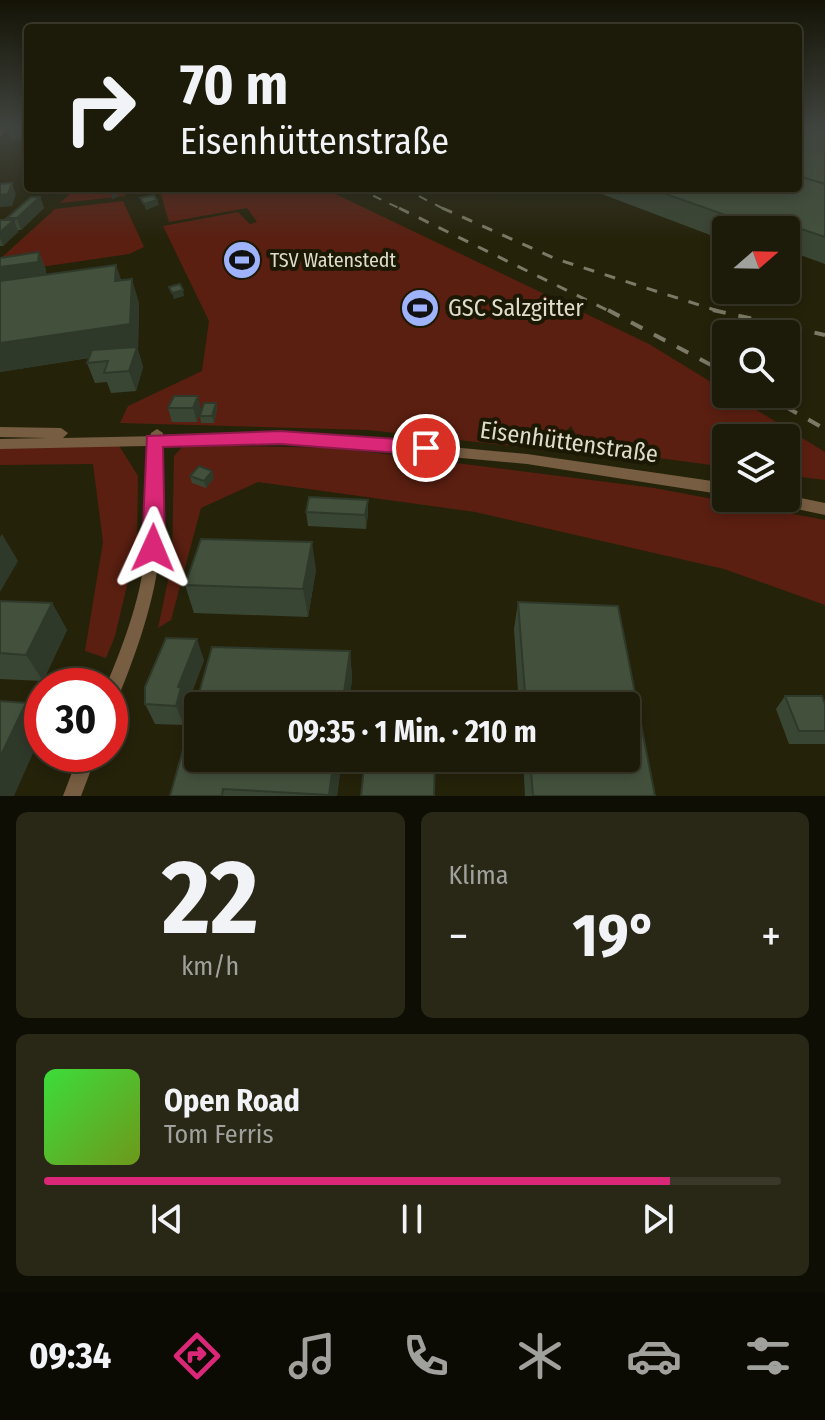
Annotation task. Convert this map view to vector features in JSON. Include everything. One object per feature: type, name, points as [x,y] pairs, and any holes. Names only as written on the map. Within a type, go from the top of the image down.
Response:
[{"type":"street","name":"Eisenhüttenstraße","points":[[0,432],[261,437],[489,455],[712,487]]},
{"type":"street","name":"Eisenhüttenstraße","points":[[0,444],[155,437]]},
{"type":"street","points":[[121,668],[149,575],[154,537],[155,437]]},
{"type":"street","points":[[800,504],[825,509]]},
{"type":"street","points":[[72,796],[81,772]]},
{"type":"shaded area","points":[[72,192],[122,192],[126,196],[60,203]]},
{"type":"shaded area","name":"GSC Salzgitter","points":[[160,192],[331,192],[649,344],[712,383],[712,408],[753,408],[779,424],[712,424],[712,465],[584,448],[571,426],[548,450],[368,430],[120,423],[128,406],[202,371],[209,321],[163,226],[238,212],[250,224],[257,222],[247,208],[169,222]]},
{"type":"shaded area","points":[[123,201],[144,247],[129,254],[0,273],[0,259],[55,209]]},
{"type":"shaded area","name":"GSC Salzgitter","points":[[800,437],[825,452],[825,480],[800,477]]},
{"type":"shaded area","points":[[118,444],[138,476],[137,543],[115,636],[106,658],[85,651],[103,542],[93,464],[0,465],[0,447]]},
{"type":"shaded area","points":[[184,445],[337,448],[654,488],[712,499],[712,512],[782,512],[825,520],[825,605],[724,569],[475,512],[258,482],[201,508],[171,620],[158,628],[172,562],[174,456]]},
{"type":"building","points":[[802,165],[825,165],[825,184],[802,177]]},
{"type":"building","points":[[802,177],[825,184],[825,237],[800,229],[800,216],[728,216],[660,192],[802,192]]},
{"type":"building","points":[[12,183],[8,194],[0,195],[0,184]]},
{"type":"building","points":[[154,195],[157,200],[144,204],[140,198]]},
{"type":"building","points":[[31,197],[40,197],[17,218],[7,218]]},
{"type":"building","points":[[0,220],[14,220],[0,232]]},
{"type":"building","points":[[39,252],[38,262],[0,267],[0,258]]},
{"type":"building","points":[[116,265],[115,281],[132,279],[130,324],[0,343],[0,281]]},
{"type":"building","points":[[180,284],[183,290],[172,293],[169,287]]},
{"type":"building","points":[[137,347],[129,371],[104,373],[108,361],[87,363],[92,350]]},
{"type":"building","points":[[174,396],[198,396],[193,408],[168,408]]},
{"type":"building","points":[[204,403],[216,403],[212,416],[200,416]]},
{"type":"building","points":[[199,466],[212,471],[204,481],[190,476]]},
{"type":"building","points":[[309,497],[368,500],[365,515],[306,512]]},
{"type":"building","points":[[201,539],[312,542],[303,589],[185,585]]},
{"type":"building","points":[[0,601],[52,603],[26,655],[0,653]]},
{"type":"building","points":[[518,602],[618,606],[635,692],[525,692]]},
{"type":"building","points":[[166,638],[197,639],[178,687],[181,688],[176,706],[145,704],[145,687]]},
{"type":"building","points":[[212,647],[350,651],[344,692],[199,692]]},
{"type":"building","points":[[785,696],[822,696],[825,731],[799,731]]},
{"type":"building","points":[[0,701],[24,703],[24,707],[0,757]]},
{"type":"building","points":[[640,719],[655,796],[533,796],[531,772],[640,772]]},
{"type":"building","points":[[184,746],[184,772],[332,772],[329,795],[223,789],[222,796],[170,796]]},
{"type":"building","points":[[364,772],[435,772],[434,796],[361,796]]},
{"type":"railway","points":[[365,192],[403,210]]},
{"type":"railway","points":[[411,192],[443,208]]},
{"type":"railway","points":[[399,208],[611,312]]},
{"type":"railway","points":[[443,208],[556,259],[719,311]]},
{"type":"railway","points":[[608,310],[712,366]]},
{"type":"railway","points":[[713,310],[719,311]]},
{"type":"railway","points":[[719,311],[825,335]]},
{"type":"railway","points":[[788,408],[825,429]]},
{"type":"place","name":"TSV Watenstedt","points":[[242,260]]},
{"type":"place","name":"GSC Salzgitter","points":[[420,308]]},
{"type":"route","points":[[153,548],[154,440],[280,437],[426,448]]}]
